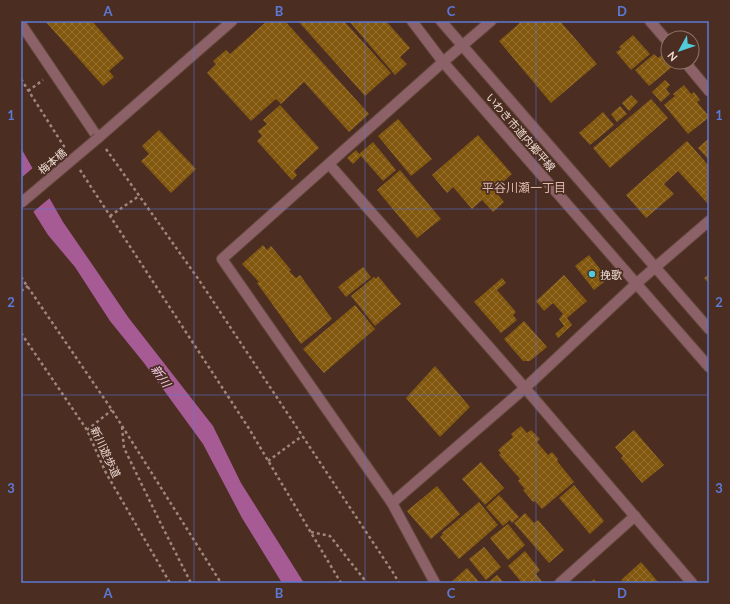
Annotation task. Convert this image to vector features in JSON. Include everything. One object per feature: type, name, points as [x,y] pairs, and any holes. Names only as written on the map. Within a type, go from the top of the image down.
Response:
[{"type":"street","name":"梅本橋","points":[[21,203],[232,21]]},
{"type":"street","name":"いわき市道内郷平線","points":[[412,21],[443,62],[709,367]]},
{"type":"street","name":"いわき市道内郷平線","points":[[441,21],[709,329]]},
{"type":"street","points":[[435,583],[392,502],[222,259],[462,45],[491,21]]},
{"type":"street","points":[[650,21],[660,33]]},
{"type":"street","points":[[21,24],[98,138]]},
{"type":"street","points":[[692,70],[709,91]]},
{"type":"street","points":[[330,164],[692,583]]},
{"type":"street","points":[[392,502],[525,388],[637,283],[709,221]]},
{"type":"street","points":[[560,583],[635,516]]},
{"type":"path","points":[[21,79],[67,150]]},
{"type":"path","points":[[28,91],[45,79]]},
{"type":"path","points":[[98,138],[199,280],[399,583]]},
{"type":"path","points":[[80,170],[248,428],[341,583]]},
{"type":"path","points":[[110,216],[139,196]]},
{"type":"path","points":[[21,277],[122,425],[220,583]]},
{"type":"path","points":[[21,291],[28,286]]},
{"type":"path","name":"新川遊歩道","points":[[21,333],[87,430],[106,473],[170,583]]},
{"type":"path","points":[[87,430],[112,410]]},
{"type":"path","points":[[122,425],[124,448],[191,583]]},
{"type":"path","points":[[268,461],[302,436]]},
{"type":"path","points":[[310,532],[330,536],[367,583]]},
{"type":"water","name":"新川","points":[[21,148],[63,222],[128,317],[213,426],[241,483],[304,583],[282,583],[242,518],[203,444],[144,363],[110,321],[75,267],[48,235],[21,192]]},
{"type":"pier","points":[[34,167],[51,197],[33,212],[21,195],[21,178]]},
{"type":"building","points":[[45,21],[92,21],[124,58],[109,71],[114,77],[103,86]]},
{"type":"building","points":[[267,21],[285,21],[369,114],[349,132],[304,82],[281,104],[276,99],[251,121],[207,73],[216,64],[213,61],[226,50],[230,54]]},
{"type":"building","points":[[298,21],[344,21],[391,73],[365,96]]},
{"type":"building","points":[[349,21],[386,21],[410,48],[400,57],[407,64],[395,75]]},
{"type":"building","points":[[522,21],[560,21],[597,64],[551,103],[499,41]]},
{"type":"building","points":[[633,35],[650,54],[631,70],[616,52],[621,49],[619,47]]},
{"type":"building","points":[[654,54],[658,58],[660,56],[660,70],[668,70],[649,86],[635,70]]},
{"type":"building","points":[[665,80],[670,85],[666,89],[670,94],[661,102],[652,92]]},
{"type":"building","points":[[684,85],[691,94],[694,92],[700,100],[697,102],[707,114],[709,113],[709,122],[707,119],[688,134],[664,105],[675,96],[673,94]]},
{"type":"building","points":[[631,95],[638,102],[629,111],[622,103]]},
{"type":"building","points":[[651,99],[668,118],[610,168],[593,148]]},
{"type":"building","points":[[280,105],[319,148],[294,171],[297,175],[292,180],[257,141],[262,136],[258,131],[267,124],[263,120]]},
{"type":"building","points":[[620,106],[627,114],[617,122],[611,114]]},
{"type":"building","points":[[603,112],[614,125],[590,145],[579,133]]},
{"type":"building","points":[[398,119],[432,159],[411,176],[378,136]]},
{"type":"building","points":[[159,130],[196,169],[171,193],[141,161],[149,154],[142,146]]},
{"type":"building","points":[[478,135],[512,174],[494,190],[504,202],[493,212],[482,200],[472,209],[453,187],[447,193],[432,175]]},
{"type":"building","points":[[709,138],[709,160],[698,148]]},
{"type":"building","points":[[687,141],[709,166],[709,205],[678,171],[664,184],[674,194],[646,218],[626,195]]},
{"type":"building","points":[[373,142],[396,170],[383,181],[361,156],[353,164],[347,158],[356,150],[359,154]]},
{"type":"building","points":[[400,170],[441,219],[417,238],[377,190]]},
{"type":"building","points":[[263,245],[267,250],[271,246],[291,270],[289,271],[296,278],[300,275],[332,319],[301,344],[257,283],[259,282],[242,264]]},
{"type":"building","points":[[589,255],[608,279],[594,290],[575,266]]},
{"type":"building","points":[[363,267],[371,277],[346,297],[338,287]]},
{"type":"building","points":[[709,274],[709,284],[704,278]]},
{"type":"building","points":[[564,275],[587,301],[567,318],[572,325],[558,338],[555,334],[564,326],[559,319],[563,314],[553,303],[544,311],[536,301]]},
{"type":"building","points":[[378,276],[401,304],[375,326],[351,296],[374,277],[376,279]]},
{"type":"building","points":[[502,278],[506,283],[497,290],[516,312],[513,315],[517,320],[501,333],[474,302]]},
{"type":"building","points":[[355,305],[375,329],[324,373],[303,349]]},
{"type":"building","points":[[524,321],[547,347],[530,361],[523,361],[504,339]]},
{"type":"building","points":[[435,366],[470,407],[440,437],[406,398]]},
{"type":"building","points":[[521,426],[527,433],[531,430],[540,439],[537,442],[548,455],[552,452],[558,459],[557,461],[574,482],[542,509],[535,501],[533,502],[523,490],[525,489],[518,481],[520,479],[499,455],[501,453],[498,450],[513,437],[511,434]]},
{"type":"building","points":[[634,430],[664,465],[642,483],[621,458],[623,456],[615,447]]},
{"type":"building","points":[[481,462],[504,488],[485,505],[462,479]]},
{"type":"building","points":[[574,485],[604,521],[590,534],[559,498]]},
{"type":"building","points":[[437,486],[460,514],[431,539],[407,511]]},
{"type":"building","points":[[499,495],[519,517],[512,523],[510,520],[503,526],[486,507]]},
{"type":"building","points":[[479,502],[498,525],[459,559],[440,537],[443,534],[442,533]]},
{"type":"building","points":[[525,513],[534,523],[538,520],[564,550],[549,563],[514,523]]},
{"type":"building","points":[[508,524],[525,545],[508,560],[490,538]]},
{"type":"building","points":[[484,547],[501,567],[486,580],[469,559]]},
{"type":"building","points":[[525,551],[540,570],[536,574],[543,583],[522,583],[508,566]]},
{"type":"building","points":[[641,562],[659,583],[624,583],[621,580]]},
{"type":"building","points":[[467,568],[480,583],[450,583]]},
{"type":"building","points":[[497,575],[504,583],[488,583]]},
{"type":"building","points":[[594,579],[597,583],[589,583]]},
{"type":"place","name":"挽歌","points":[[592,274]]},
{"type":"district","name":"平谷川瀬一丁目","points":[[524,187]]}]
